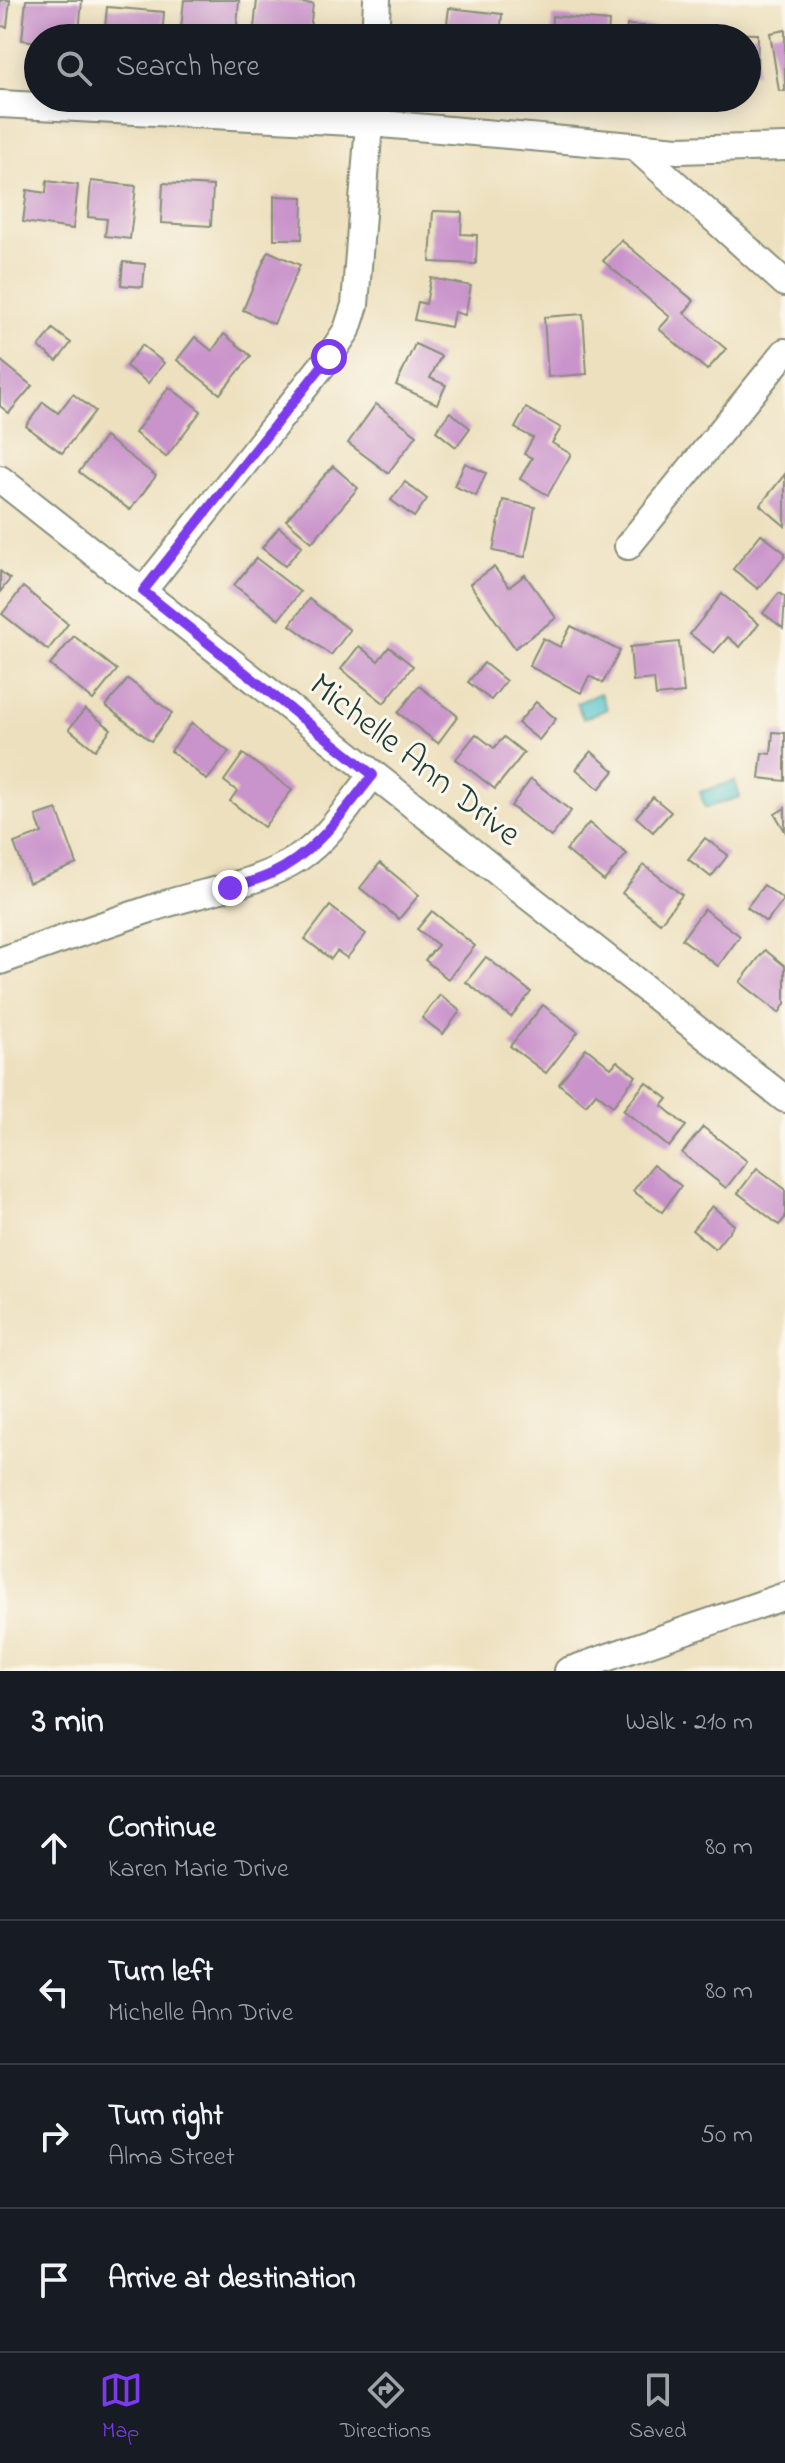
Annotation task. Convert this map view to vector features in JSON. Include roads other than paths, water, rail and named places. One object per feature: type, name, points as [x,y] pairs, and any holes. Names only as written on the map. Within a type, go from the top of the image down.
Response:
[{"type":"street","points":[[376,24],[377,0]]},
{"type":"street","points":[[0,104],[24,104]]},
{"type":"street","points":[[143,591],[329,357],[347,330],[355,305],[370,112]]},
{"type":"street","points":[[385,112],[678,150],[785,147]]},
{"type":"street","points":[[634,146],[785,283]]},
{"type":"street","points":[[628,546],[785,352]]},
{"type":"street","name":"Michelle Ann Drive","points":[[0,479],[785,1099]]},
{"type":"street","points":[[0,961],[166,904],[271,874],[302,856],[323,837],[373,775]]},
{"type":"street","points":[[568,1671],[785,1596]]},
{"type":"water","points":[[600,693],[607,709],[583,719],[577,703]]},
{"type":"water","points":[[735,781],[740,797],[705,808],[700,792]]}]
